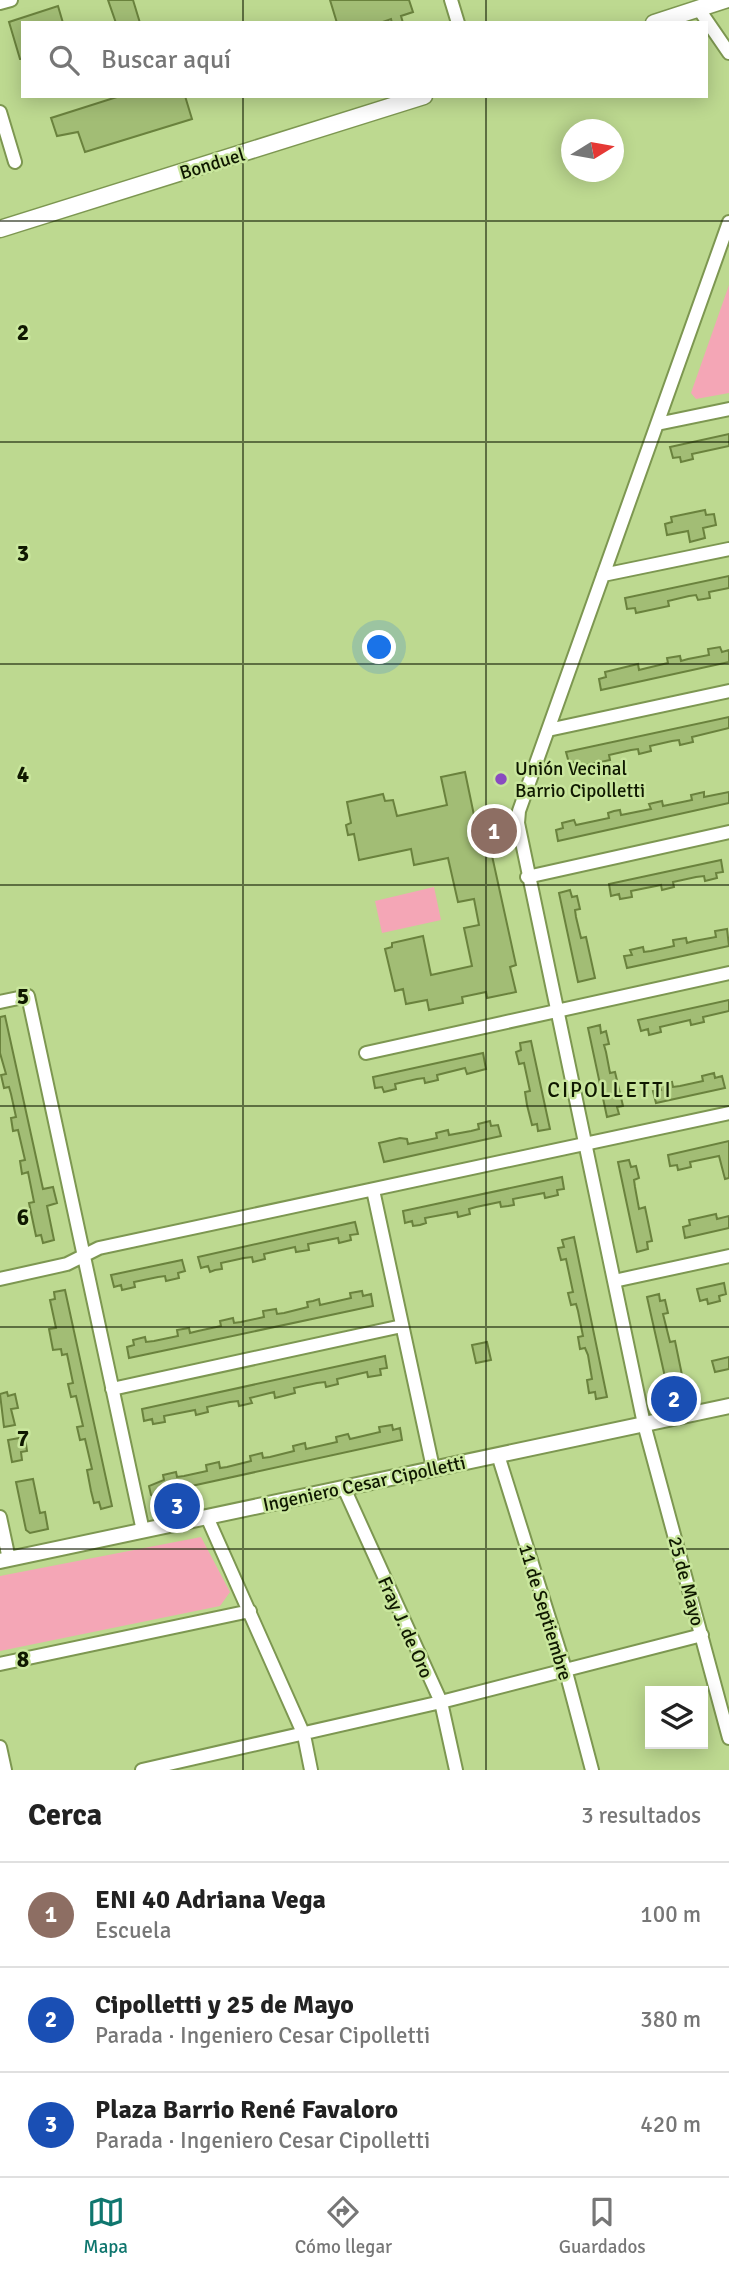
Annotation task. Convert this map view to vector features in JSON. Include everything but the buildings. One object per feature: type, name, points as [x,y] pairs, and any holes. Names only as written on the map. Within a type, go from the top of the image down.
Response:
[{"type":"main road","points":[[660,21],[725,0]]},
{"type":"main road","name":"Bonduel","points":[[0,229],[418,98]]},
{"type":"street","points":[[0,4],[11,0]]},
{"type":"street","points":[[451,0],[457,21]]},
{"type":"street","points":[[698,9],[707,21]]},
{"type":"street","points":[[708,23],[729,52]]},
{"type":"street","points":[[0,112],[15,162]]},
{"type":"street","name":"25 de Mayo","points":[[729,222],[519,813],[519,840],[644,1424],[729,1738]]},
{"type":"street","points":[[657,424],[729,409]]},
{"type":"street","points":[[603,575],[729,550]]},
{"type":"street","points":[[548,730],[729,691]]},
{"type":"street","points":[[527,877],[729,832]]},
{"type":"street","points":[[366,1053],[729,973]]},
{"type":"street","points":[[0,1002],[28,996],[143,1531]]},
{"type":"street","points":[[0,1279],[67,1264],[99,1248],[729,1113]]},
{"type":"street","points":[[373,1190],[433,1468]]},
{"type":"street","points":[[614,1282],[729,1256]]},
{"type":"street","points":[[112,1389],[402,1326]]},
{"type":"street","name":"Ingeniero Cesar Cipolletti","points":[[5,1560],[729,1406]]},
{"type":"street","name":"11 de Septiembre","points":[[498,1455],[566,1672],[592,1770]]},
{"type":"street","name":"Fray J. de Oro","points":[[344,1488],[440,1702],[456,1770]]},
{"type":"street","points":[[0,1517],[5,1560]]},
{"type":"street","points":[[207,1517],[304,1735],[311,1770]]},
{"type":"street","points":[[0,1664],[250,1611]]},
{"type":"street","points":[[142,1770],[304,1735],[566,1672],[702,1634]]},
{"type":"street","points":[[0,1747],[5,1770]]},
{"type":"shaded area","points":[[729,285],[729,393],[696,399],[691,393]]},
{"type":"shaded area","points":[[434,887],[441,920],[382,933],[375,901]]},
{"type":"shaded area","points":[[201,1537],[230,1592],[220,1606],[0,1651],[0,1576]]},
{"type":"place","name":"Unión Vecinal Barrio Cipolletti","points":[[501,779]]},
{"type":"place","name":"ENI 40 Adriana Vega","points":[[494,831]]},
{"type":"place","name":"Cipolletti y 25 de Mayo","points":[[674,1399]]},
{"type":"place","name":"Plaza Barrio René Favaloro","points":[[177,1506]]},
{"type":"district","name":"CIPOLLETTI","points":[[610,1090]]}]
